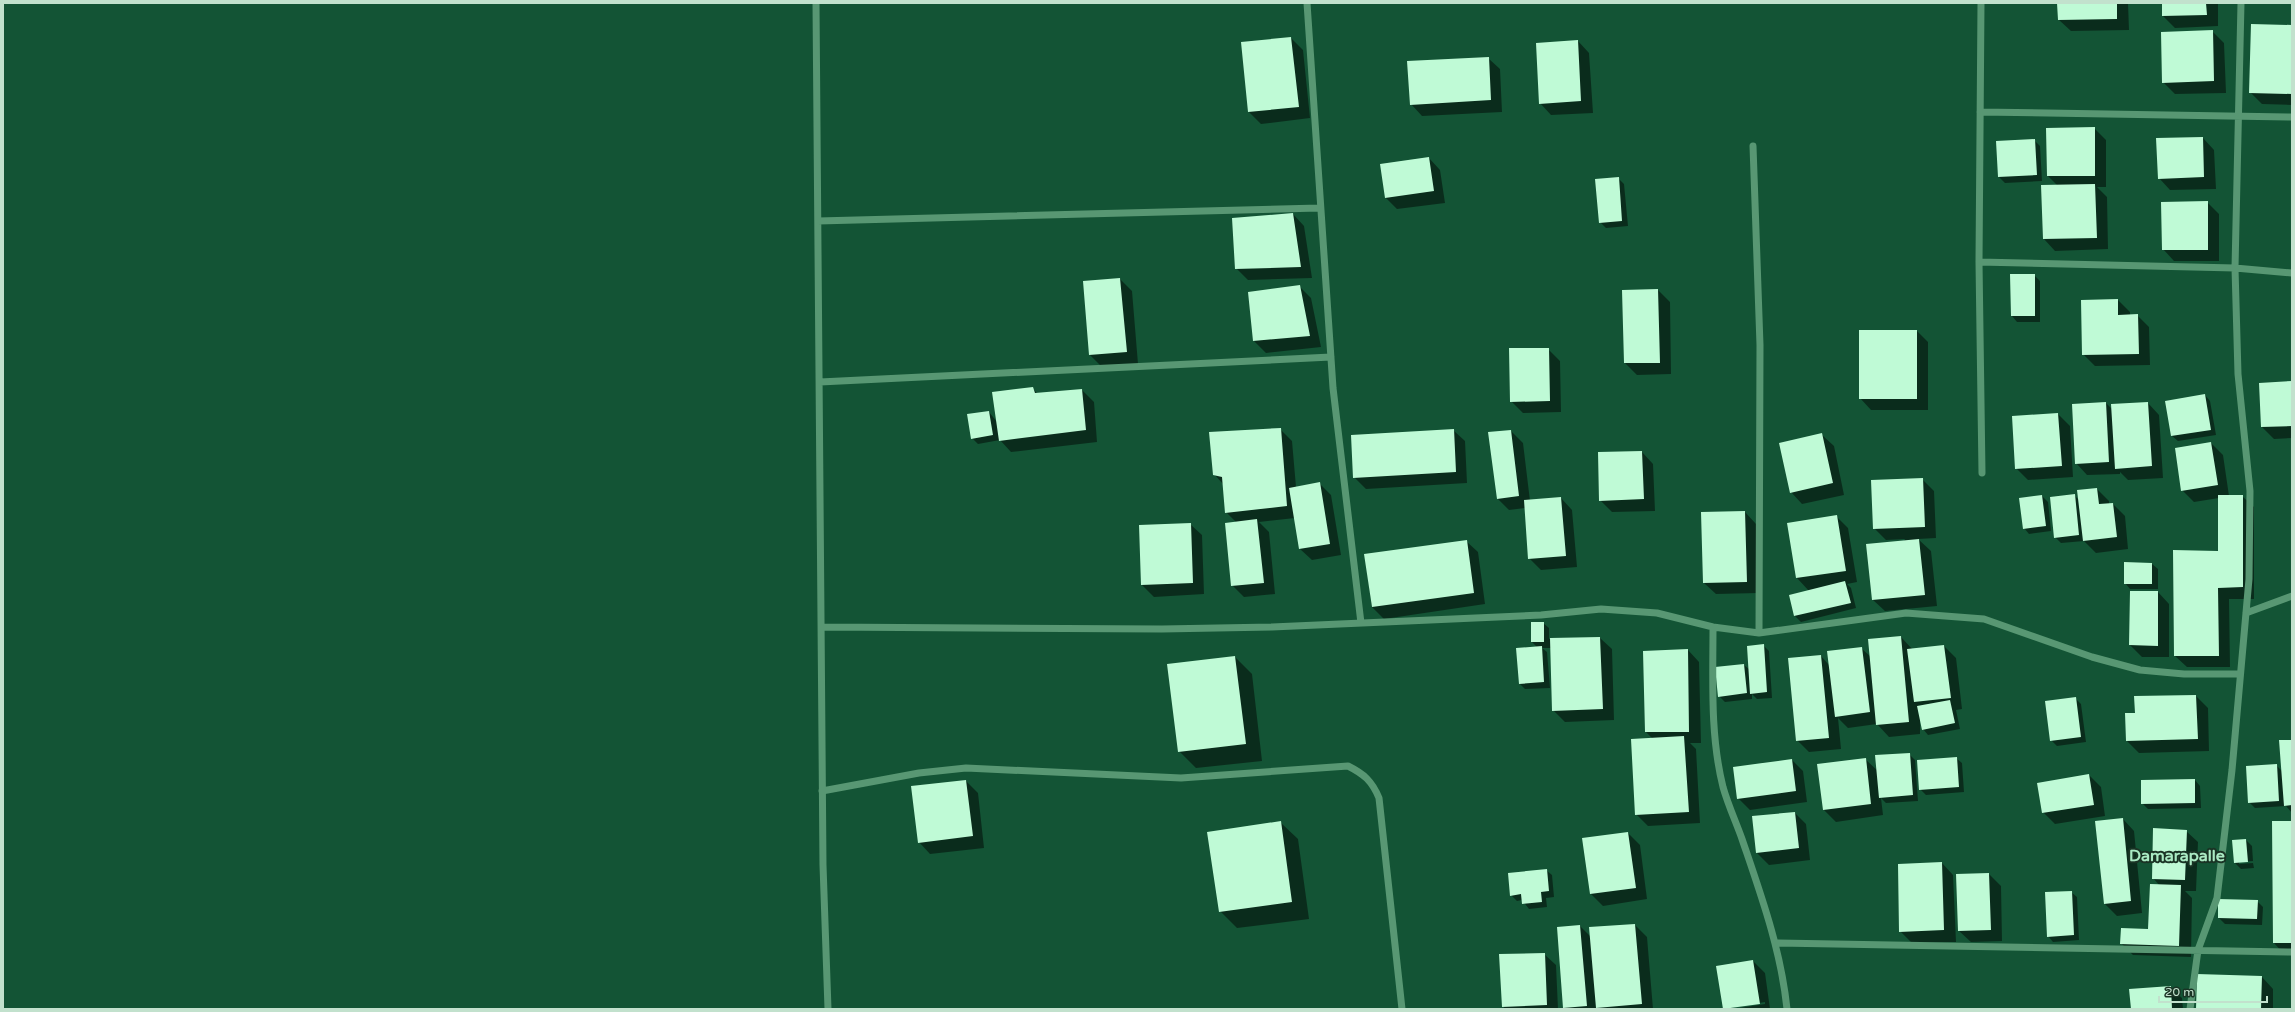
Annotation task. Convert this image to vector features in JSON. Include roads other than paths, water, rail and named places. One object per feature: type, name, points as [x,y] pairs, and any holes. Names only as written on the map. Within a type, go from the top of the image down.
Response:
[{"type":"street","points":[[816,3],[822,627],[822,791],[828,1009]]},
{"type":"street","points":[[1307,3],[1319,208],[1331,357],[1361,623]]},
{"type":"street","points":[[1982,3],[1980,112],[1982,474]]},
{"type":"street","points":[[2190,1009],[2198,950],[2217,898],[2249,579],[2250,491],[2238,374],[2235,268],[2240,115],[2241,3]]},
{"type":"street","points":[[1980,112],[2292,116]]},
{"type":"street","points":[[1753,146],[1760,345],[1759,633]]},
{"type":"street","points":[[818,221],[1319,208]]},
{"type":"street","points":[[1980,262],[2235,268],[2292,273]]},
{"type":"street","points":[[820,382],[1331,357]]},
{"type":"street","points":[[2246,613],[2292,596]]},
{"type":"street","points":[[822,627],[1162,629],[1361,623],[1541,615],[1602,609],[1657,613],[1713,627],[1759,633],[1906,613],[1984,620],[2092,658],[2140,670],[2184,674],[2240,674]]},
{"type":"street","points":[[1713,627],[1714,729],[1717,759],[1724,789],[1776,943],[1784,976],[1788,1009]]},
{"type":"street","points":[[822,791],[919,773],[966,768],[1180,778],[1348,766],[1364,774],[1372,782],[1379,798],[1402,1009]]},
{"type":"street","points":[[1776,943],[2292,952]]},
{"type":"district","name":"Damarapalle","points":[[2177,856]]}]
